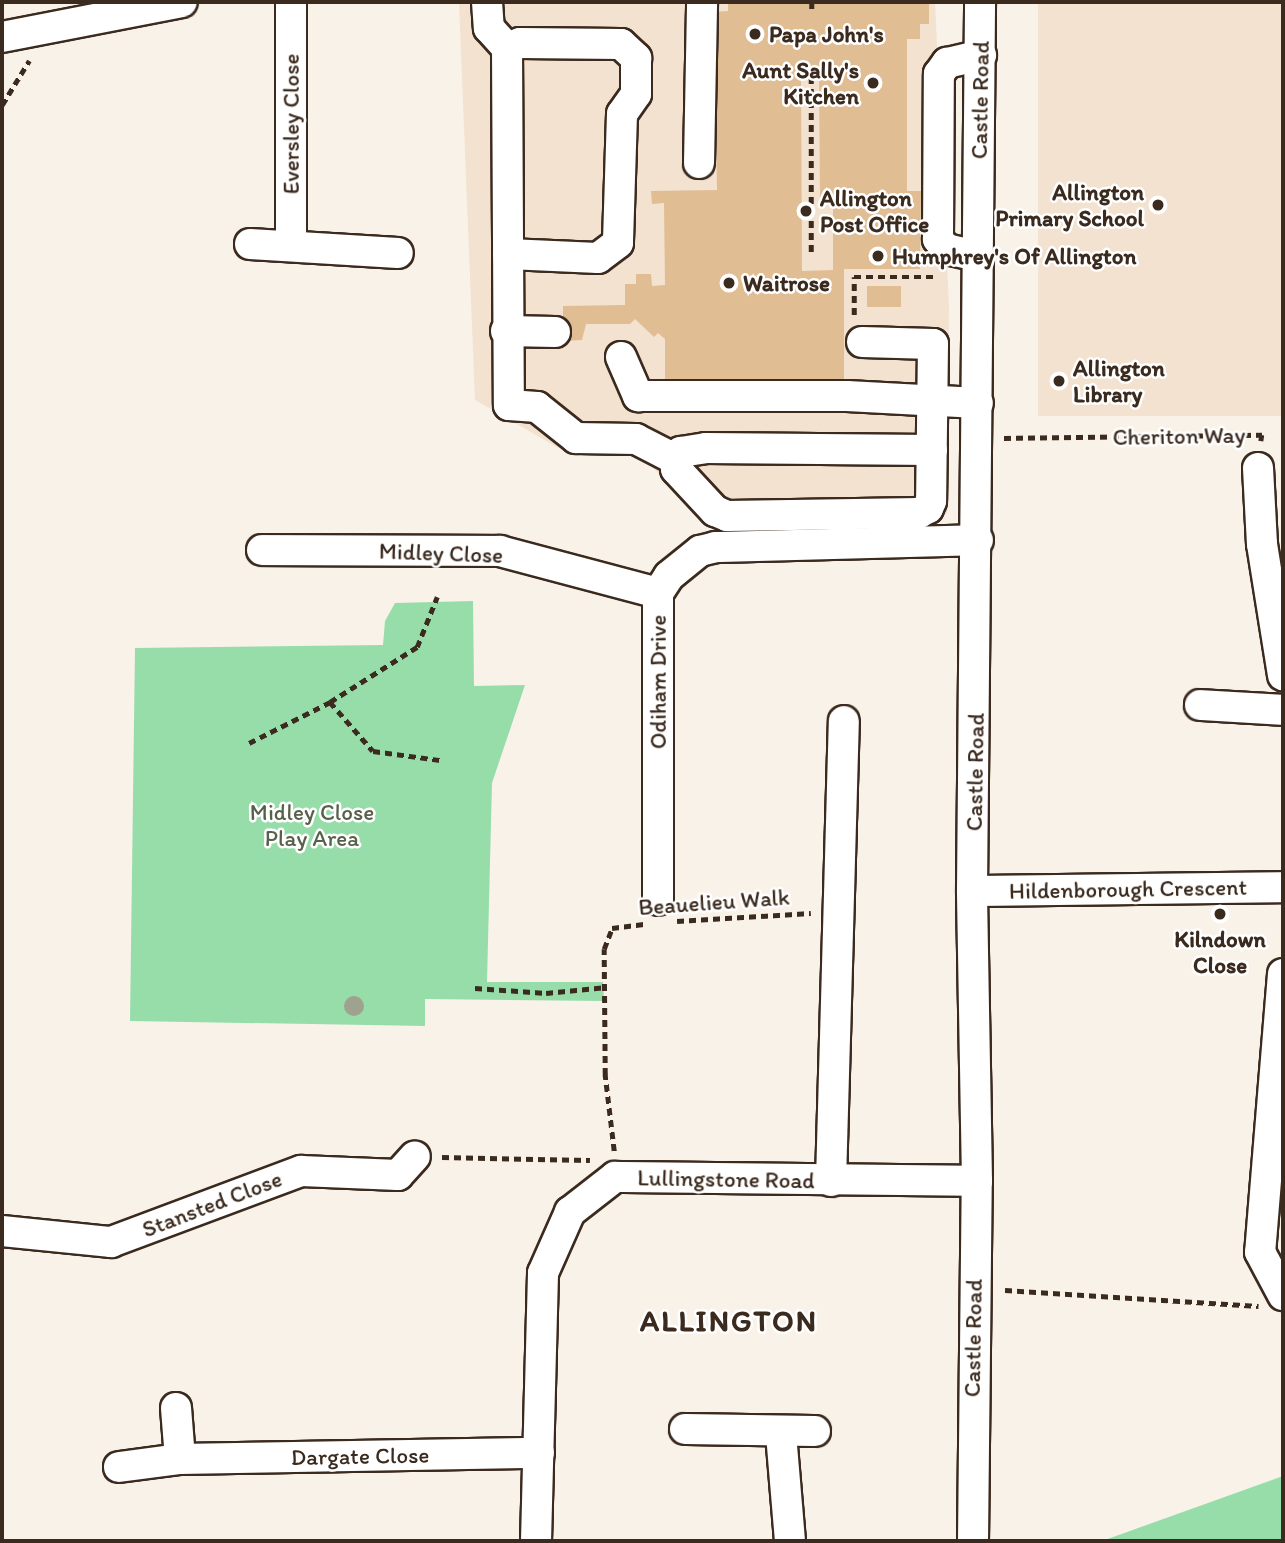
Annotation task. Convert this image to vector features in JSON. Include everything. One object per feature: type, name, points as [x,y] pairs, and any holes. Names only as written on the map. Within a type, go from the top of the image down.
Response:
[{"type":"street","points":[[2,37],[182,2]]},
{"type":"street","name":"Eversley Close","points":[[291,2],[291,246]]},
{"type":"street","points":[[487,2],[489,28],[507,48],[506,331],[509,405],[537,407],[576,438],[636,439],[675,459]]},
{"type":"street","points":[[699,163],[702,2]]},
{"type":"street","name":"Castle Road","points":[[973,1541],[976,1181],[972,891],[979,438],[977,256],[980,2]]},
{"type":"street","points":[[507,48],[520,43],[621,44],[636,58],[636,94],[622,114],[618,243],[598,258],[508,254]]},
{"type":"street","points":[[977,256],[946,250],[938,239],[939,74],[947,63],[981,55]]},
{"type":"street","points":[[250,244],[398,253]]},
{"type":"street","points":[[506,331],[555,332]]},
{"type":"street","points":[[858,334],[933,344],[932,450],[931,501],[919,513],[727,516],[715,511],[676,469],[675,459],[681,452],[706,448],[932,450]]},
{"type":"street","points":[[621,357],[638,396],[978,403]]},
{"type":"street","name":"Cheriton Way","points":[[1258,468],[1262,544],[1283,675]]},
{"type":"street","name":"Odiham Drive","points":[[660,915],[658,593],[683,563],[716,547],[978,540]]},
{"type":"street","name":"Midley Close","points":[[262,550],[500,551],[658,593]]},
{"type":"street","points":[[1200,705],[1283,711]]},
{"type":"street","points":[[831,1181],[844,721]]},
{"type":"street","name":"Hildenborough Crescent","points":[[972,891],[1283,887]]},
{"type":"street","points":[[1277,1301],[1260,1252],[1283,974]]},
{"type":"street","name":"Stansted Close","points":[[2,1231],[111,1242],[301,1171],[398,1175],[415,1156]]},
{"type":"street","name":"Lullingstone Road","points":[[536,1541],[543,1273],[570,1212],[616,1169],[831,1181],[976,1181]]},
{"type":"street","points":[[176,1408],[180,1459]]},
{"type":"street","points":[[685,1429],[781,1434],[815,1431]]},
{"type":"street","points":[[781,1434],[790,1541]]},
{"type":"street","name":"Dargate Close","points":[[119,1467],[180,1459],[539,1452]]},
{"type":"path","points":[[812,2],[812,12]]},
{"type":"path","points":[[2,105],[51,28]]},
{"type":"path","points":[[811,74],[811,252]]},
{"type":"path","points":[[858,334],[854,277],[946,277]]},
{"type":"path","name":"Cheriton Way","points":[[979,438],[1262,435],[1258,468]]},
{"type":"path","points":[[249,743],[330,702],[417,647],[437,597]]},
{"type":"path","points":[[330,702],[373,751],[440,760]]},
{"type":"path","name":"Beauelieu Walk","points":[[607,987],[604,948],[612,928],[660,915],[840,911]]},
{"type":"path","points":[[415,1156],[616,1169],[605,1075],[607,987],[546,993],[475,988]]},
{"type":"path","points":[[974,1288],[1277,1301]]},
{"type":"shaded area","points":[[459,2],[935,2],[949,307],[947,513],[932,526],[713,525],[634,450],[562,450],[475,400]]},
{"type":"shaded area","name":"Allington Primary School","points":[[1038,2],[1283,2],[1283,416],[1038,416]]},
{"type":"green space","name":"Midley Close Play Area","points":[[473,601],[474,686],[525,685],[492,783],[487,982],[603,982],[604,1001],[425,999],[425,1026],[130,1021],[135,648],[383,645],[385,621],[395,603]]},
{"type":"green space","points":[[1283,1476],[1283,1541],[1102,1541]]},
{"type":"building","points":[[728,2],[929,4],[929,24],[920,24],[920,39],[907,39],[907,191],[921,191],[920,269],[844,269],[844,383],[665,384],[665,339],[658,333],[654,337],[635,319],[630,324],[586,324],[582,340],[563,341],[563,306],[625,305],[625,284],[636,284],[636,274],[651,274],[652,286],[665,285],[664,203],[652,204],[651,191],[717,190],[714,12],[728,11]],"holes":[[[819,74],[820,200],[833,200],[833,270],[802,271],[801,75]]]},
{"type":"building","points":[[867,286],[901,286],[901,307],[867,307]]},
{"type":"place","name":"Papa John's","points":[[755,34]]},
{"type":"place","name":"Aunt Sally's Kitchen","points":[[873,83]]},
{"type":"place","name":"Allington Primary School","points":[[1158,205]]},
{"type":"place","name":"Allington Post Office","points":[[806,211]]},
{"type":"place","name":"Humphrey's Of Allington","points":[[878,256]]},
{"type":"place","name":"Waitrose","points":[[729,283]]},
{"type":"place","name":"Allington Library","points":[[1059,381]]},
{"type":"place","name":"Kilndown Close","points":[[1220,914]]},
{"type":"district","name":"ALLINGTON","points":[[729,1321]]}]
